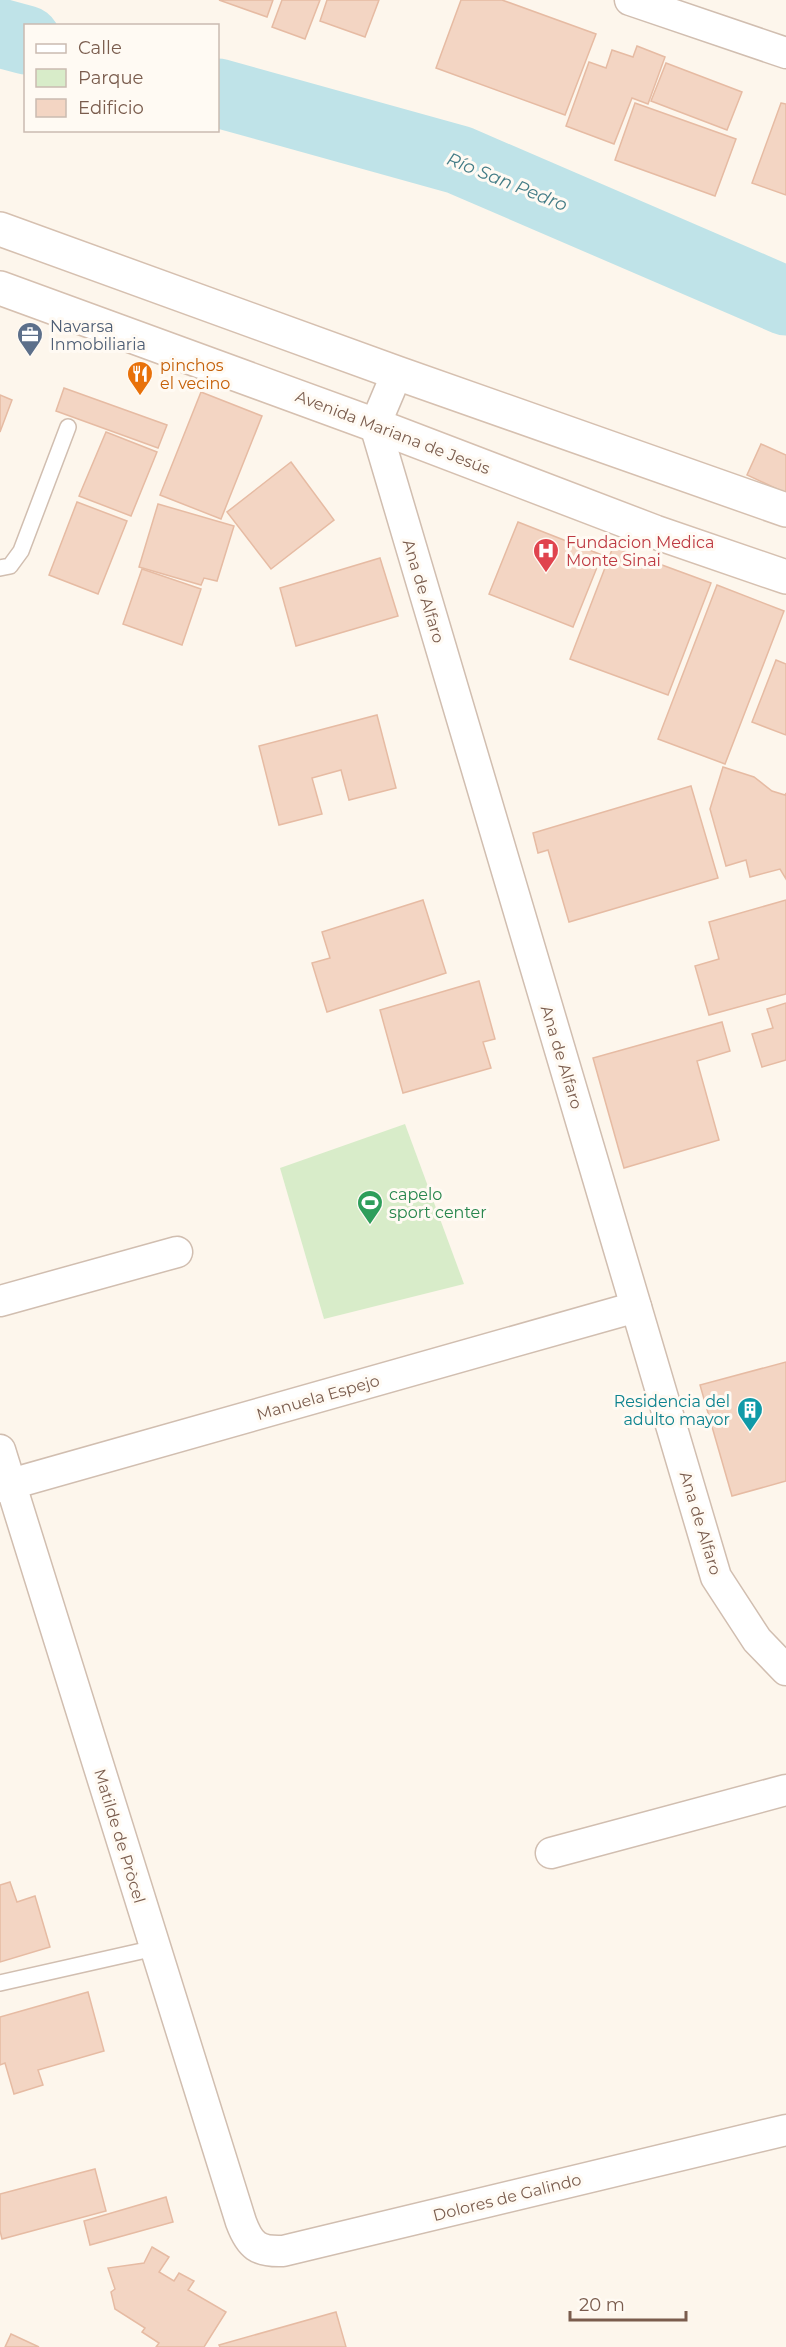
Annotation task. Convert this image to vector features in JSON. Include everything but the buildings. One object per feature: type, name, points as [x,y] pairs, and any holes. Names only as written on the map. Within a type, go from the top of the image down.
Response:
[{"type":"street","points":[[630,0],[786,53]]},
{"type":"street","points":[[0,229],[397,373],[786,510]]},
{"type":"street","name":"Avenida Mariana de Jesús","points":[[0,288],[375,425],[655,532],[786,577]]},
{"type":"street","points":[[375,425],[397,373]]},
{"type":"street","name":"Ana de Alfaro","points":[[375,425],[716,1577],[757,1640],[786,1670]]},
{"type":"street","points":[[0,1301],[177,1252]]},
{"type":"street","name":"Manuela Espejo","points":[[5,1486],[636,1307]]},
{"type":"street","name":"Matilde de Pròcel","points":[[0,1450],[5,1486],[241,2222]]},
{"type":"street","points":[[551,1853],[786,1790]]},
{"type":"street","name":"Dolores de Galindo","points":[[241,2222],[246,2236],[258,2248],[270,2252],[283,2251],[786,2130]]},
{"type":"lane","points":[[0,568],[10,566],[21,551],[68,428]]},
{"type":"lane","points":[[0,1983],[155,1948]]},
{"type":"green space","name":"capelo sport center","points":[[405,1124],[464,1284],[324,1319],[280,1168]]},
{"type":"waterway","name":"Río San Pedro","points":[[0,33],[24,39]]},
{"type":"waterway","name":"Río San Pedro","points":[[219,93],[459,160],[786,301]]},
{"type":"place","name":"Navarsa Inmobiliaria","points":[[30,358]]},
{"type":"place","name":"pinchos el vecino","points":[[140,397]]},
{"type":"place","name":"Fundacion Medica Monte Sinai","points":[[546,574]]},
{"type":"place","name":"capelo sport center","points":[[370,1226]]},
{"type":"place","name":"Residencia del adulto mayor","points":[[750,1433]]}]
